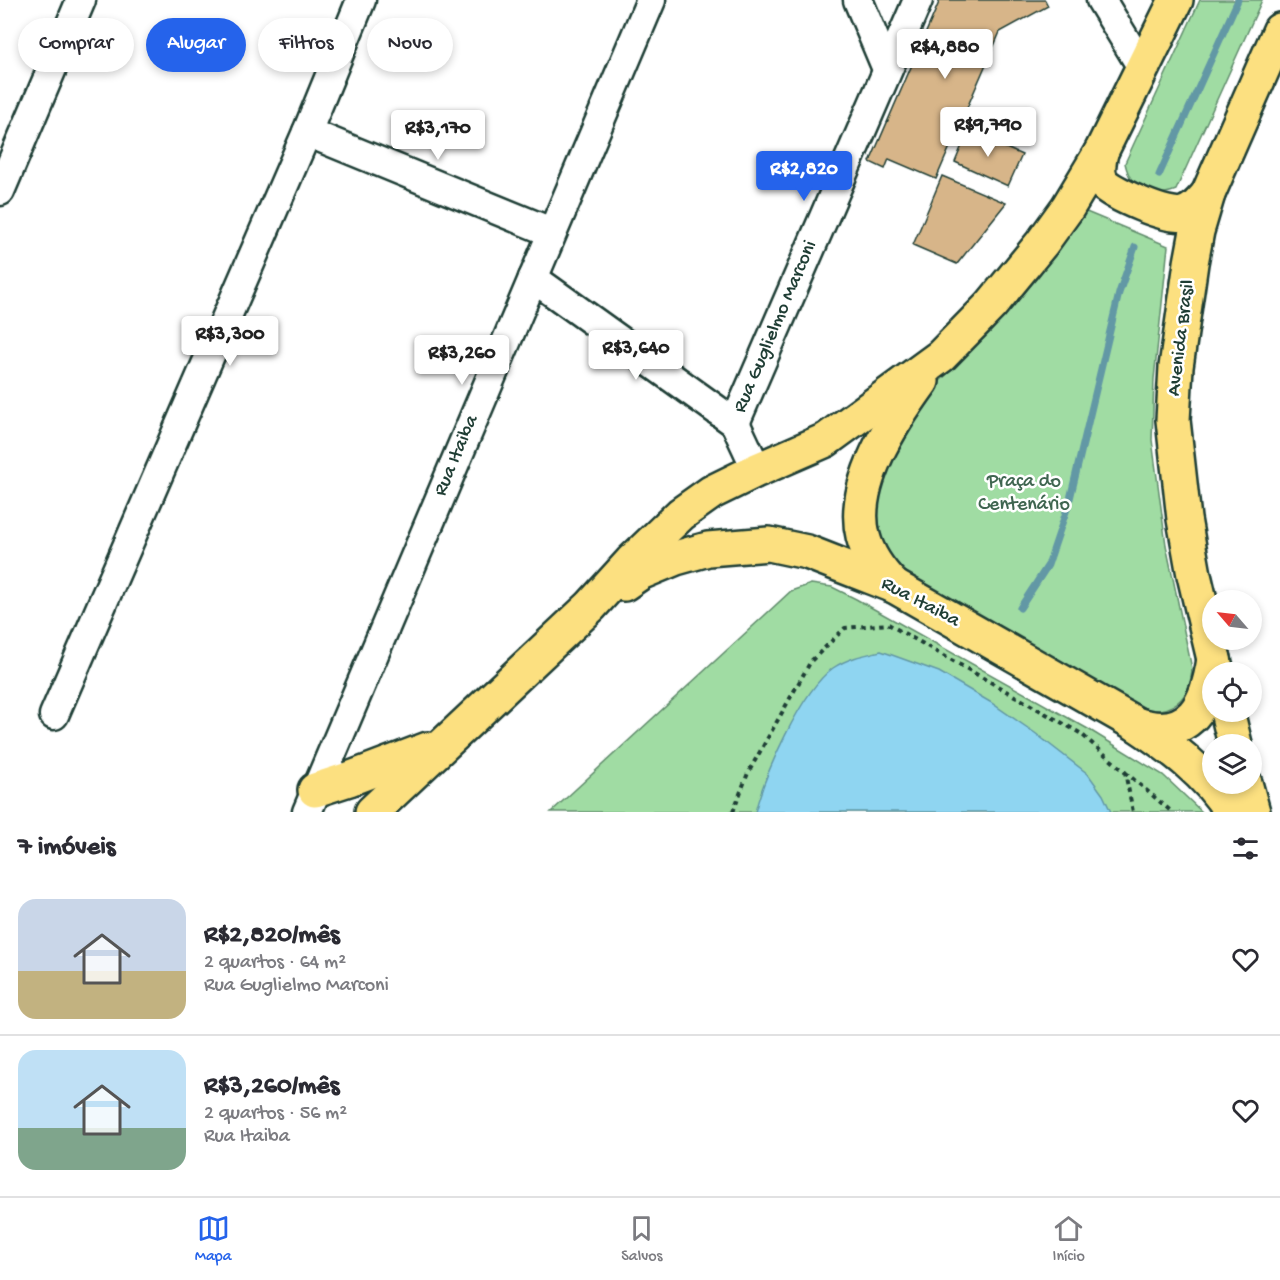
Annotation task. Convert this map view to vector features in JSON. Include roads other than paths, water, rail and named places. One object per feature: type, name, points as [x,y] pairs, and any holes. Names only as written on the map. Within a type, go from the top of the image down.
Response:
[{"type":"main road","points":[[894,586],[871,557],[863,535],[861,512],[866,484],[879,450],[898,414],[941,356],[991,305],[1068,207],[1101,152],[1176,0]]},
{"type":"main road","name":"Avenida Brasil","points":[[1215,662],[1194,575],[1184,519],[1173,420],[1176,366],[1191,263],[1197,231],[1208,194],[1280,30]]},
{"type":"main road","points":[[1101,152],[1099,169],[1102,182],[1112,191],[1168,215],[1181,215],[1195,208],[1208,194]]},
{"type":"main road","points":[[1068,207],[1081,200],[1094,199],[1163,228],[1175,236],[1186,248],[1191,263]]},
{"type":"main road","name":"Rua Itaiba","points":[[372,812],[591,606],[681,514],[712,492],[826,440],[941,356]]},
{"type":"main road","name":"Rua Itaiba","points":[[591,606],[640,573],[676,558],[708,549],[769,544],[807,552],[894,586],[1136,724],[1166,744],[1210,783],[1231,812]]},
{"type":"main road","points":[[1136,724],[1155,730],[1174,728],[1190,718],[1202,699]]},
{"type":"main road","points":[[311,801],[449,740]]},
{"type":"main road","points":[[1248,794],[1252,812]]},
{"type":"street","points":[[0,191],[81,0]]},
{"type":"street","points":[[54,715],[307,132],[361,0]]},
{"type":"street","name":"Rua Itaiba","points":[[311,801],[651,0]]},
{"type":"street","points":[[858,0],[887,69]]},
{"type":"street","name":"Rua Guglielmo Marconi","points":[[735,423],[918,0]]},
{"type":"street","points":[[1101,0],[1143,69]]},
{"type":"street","points":[[307,132],[551,232]]},
{"type":"street","points":[[533,278],[735,423],[756,470]]},
{"type":"water","points":[[881,651],[939,672],[990,702],[1035,733],[1088,774],[1103,795],[1111,812],[755,812],[786,734],[821,679],[844,662]]},
{"type":"waterway","points":[[1159,175],[1238,0]]},
{"type":"waterway","points":[[1020,608],[1048,565],[1069,503],[1119,293],[1135,247]]},
{"type":"park label","name":"Praça do Centenário","points":[[1024,494]]}]
